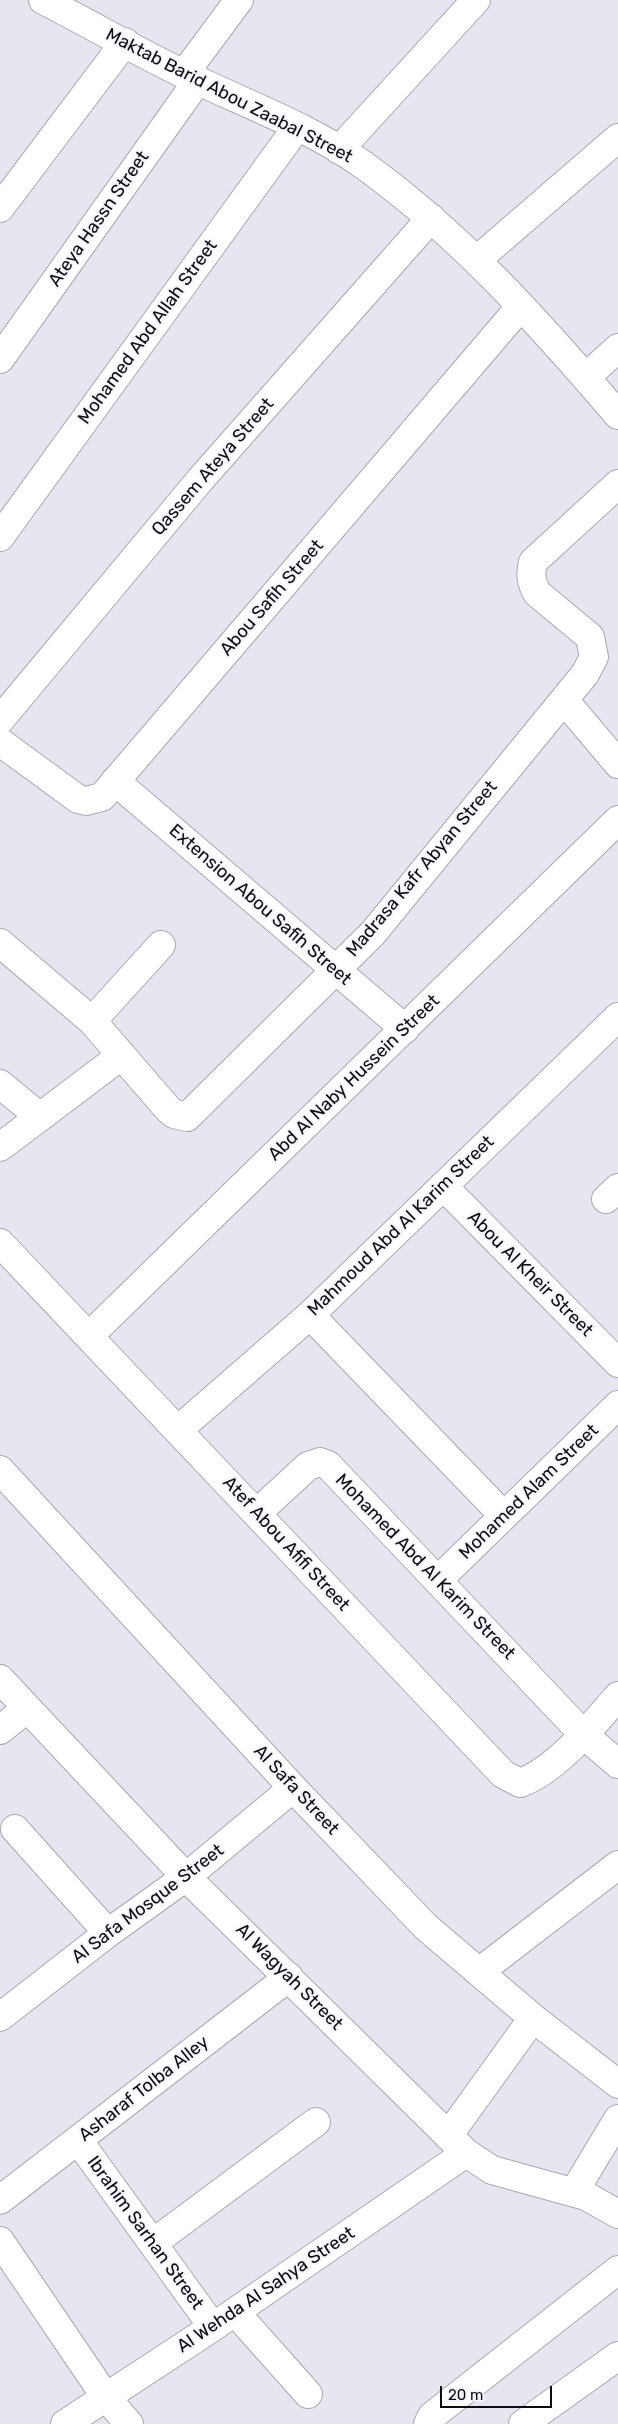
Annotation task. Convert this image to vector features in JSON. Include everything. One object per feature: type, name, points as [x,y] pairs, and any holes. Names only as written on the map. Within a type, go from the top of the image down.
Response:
[{"type":"street","name":"Maktab Barid Abou Zaabal Street","points":[[43,0],[191,77],[296,127],[362,164],[478,259],[586,377],[618,415]]},
{"type":"street","name":"Ateya Hassn Street","points":[[0,359],[191,77],[240,0]]},
{"type":"street","points":[[339,150],[476,0]]},
{"type":"street","points":[[0,208],[124,42]]},
{"type":"street","name":"Mohamed Abd Allah Street","points":[[0,537],[296,127]]},
{"type":"street","points":[[478,259],[618,138]]},
{"type":"street","name":"Qassem Ateya Street","points":[[0,720],[200,480],[430,218]]},
{"type":"street","name":"Abou Safih Street","points":[[0,742],[78,799],[86,801],[102,797],[521,306]]},
{"type":"street","points":[[586,377],[618,348]]},
{"type":"street","name":"Madrasa Kafr Abyan Street","points":[[0,943],[92,1021],[168,1110],[187,1117],[372,932],[590,666],[594,657],[594,646],[590,637],[538,592],[533,586],[531,569],[533,562],[618,484]]},
{"type":"street","points":[[564,700],[618,764]]},
{"type":"street","name":"Extension Abou Safih Street","points":[[115,781],[405,1029]]},
{"type":"street","name":"Abd Al Naby Hussein Street","points":[[89,1336],[618,820]]},
{"type":"street","points":[[92,1021],[161,945]]},
{"type":"street","name":"Mahmoud Abd Al Karim Street","points":[[178,1430],[310,1315],[618,1017]]},
{"type":"street","points":[[0,1147],[122,1056]]},
{"type":"street","points":[[0,1084],[40,1117]]},
{"type":"street","name":"Abou Al Kheir Street","points":[[443,1186],[618,1363]]},
{"type":"street","name":"Atef Abou Afifi Street","points":[[0,1243],[503,1774],[520,1783],[533,1778],[584,1735],[618,1696]]},
{"type":"street","points":[[310,1315],[504,1516]]},
{"type":"street","name":"Mohamed Alam Street","points":[[439,1580],[618,1405]]},
{"type":"street","name":"Mohamed Abd Al Karim Street","points":[[257,1513],[308,1466],[320,1462],[328,1465],[584,1735],[618,1764]]},
{"type":"street","name":"Al Safa Street","points":[[0,1470],[294,1788],[426,1926],[533,2018],[618,2084]]},
{"type":"street","name":"Al Wagyah Street","points":[[0,1679],[26,1709],[186,1877],[457,2145],[492,2170],[586,2196],[618,2214]]},
{"type":"street","points":[[0,1730],[26,1709]]},
{"type":"street","name":"Al Safa Mosque Street","points":[[4,2005],[186,1877],[294,1788]]},
{"type":"street","points":[[15,1829],[108,1933]]},
{"type":"street","points":[[479,1972],[618,1864]]},
{"type":"street","name":"Asharaf Tolba Alley","points":[[0,2200],[289,1977]]},
{"type":"street","name":"Al Wehda Al Sahya Street","points":[[65,2424],[235,2312],[457,2145],[533,2018]]},
{"type":"street","points":[[574,2192],[618,2119]]},
{"type":"street","points":[[153,2243],[316,2122]]},
{"type":"street","name":"Ibrahim Sarhan Street","points":[[78,2140],[212,2327]]},
{"type":"street","points":[[0,2241],[105,2396],[129,2424]]},
{"type":"street","points":[[428,2424],[432,2416],[618,2270]]},
{"type":"street","points":[[235,2312],[308,2394]]},
{"type":"street","points":[[523,2424],[618,2356]]}]
